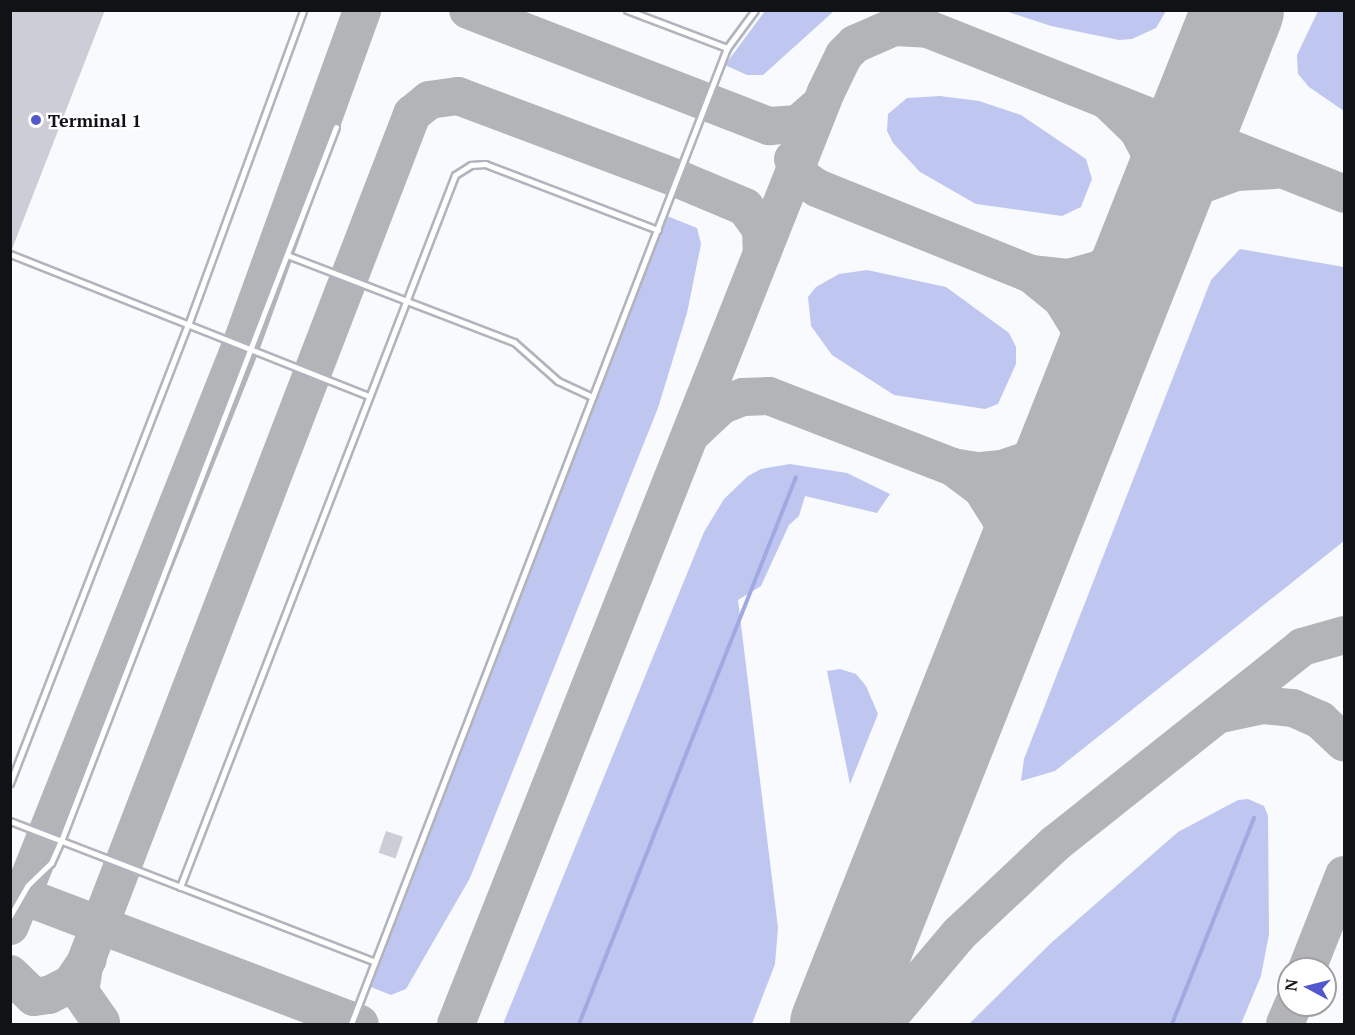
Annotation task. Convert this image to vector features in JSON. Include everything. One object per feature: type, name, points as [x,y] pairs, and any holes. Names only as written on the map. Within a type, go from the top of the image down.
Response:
[{"type":"lane","points":[[10,783],[188,325],[303,10]]},
{"type":"lane","points":[[627,10],[727,48]]},
{"type":"lane","points":[[351,1024],[727,48],[755,10]]},
{"type":"lane","points":[[10,916],[27,886],[51,864],[61,841],[336,127]]},
{"type":"lane","points":[[180,887],[451,181],[471,165],[495,168],[658,230]]},
{"type":"lane","points":[[10,254],[368,396]]},
{"type":"lane","points":[[287,255],[514,342],[558,381],[593,396]]},
{"type":"lane","points":[[10,821],[375,962]]},
{"type":"shaded area","points":[[766,10],[834,11],[763,75],[747,75],[725,65]]},
{"type":"shaded area","points":[[1005,11],[1166,11],[1156,28],[1132,39],[1119,40],[1051,26]]},
{"type":"shaded area","points":[[1318,11],[1344,11],[1344,111],[1309,87],[1298,74],[1297,55]]},
{"type":"shaded area","points":[[940,96],[979,101],[1021,115],[1086,159],[1092,179],[1081,207],[1062,216],[976,204],[920,172],[893,143],[887,131],[888,114],[907,98]]},
{"type":"shaded area","points":[[667,216],[697,228],[701,244],[687,313],[658,408],[470,878],[406,989],[391,995],[371,987]]},
{"type":"shaded area","points":[[1240,249],[1344,267],[1344,541],[1055,771],[1021,781],[1024,759],[1211,280]]},
{"type":"shaded area","points":[[867,270],[946,287],[1009,333],[1016,347],[1016,364],[998,404],[985,409],[894,395],[832,355],[811,326],[808,297],[816,287],[839,274]]},
{"type":"shaded area","points":[[790,464],[847,473],[890,494],[877,513],[805,496],[799,516],[789,525],[761,586],[738,600],[778,928],[775,964],[752,1024],[503,1024],[704,532],[724,499],[748,476],[761,469]]},
{"type":"shaded area","points":[[840,669],[856,674],[866,686],[878,714],[850,784],[827,671]]},
{"type":"shaded area","points":[[1248,799],[1264,806],[1268,816],[1269,934],[1261,976],[1241,1024],[969,1024],[1051,943],[1178,832],[1238,800]]},
{"type":"building","name":"Terminal 1","points":[[10,10],[105,10],[12,249],[10,249]]},
{"type":"building","points":[[386,831],[403,837],[396,859],[379,853]]},
{"type":"waterway","points":[[579,1024],[796,477]]},
{"type":"waterway","points":[[1172,1024],[1254,818]]},
{"type":"taxiway","points":[[10,926],[241,345],[362,10]]},
{"type":"taxiway","points":[[468,10],[769,126],[798,124],[821,104]]},
{"type":"taxiway","points":[[456,1024],[826,92],[844,55],[855,44],[894,27],[928,29],[1344,194]]},
{"type":"taxiway","points":[[101,1022],[80,992],[84,966],[412,114],[429,100],[458,96],[676,178],[745,207],[761,229],[762,253]]},
{"type":"taxiway","points":[[1109,102],[1138,130],[1150,153],[1156,180],[1154,223]]},
{"type":"taxiway","points":[[793,159],[803,178],[817,188],[1031,274],[1061,298],[1078,325],[1087,359],[1086,385],[1072,422],[1061,436],[1034,458],[1002,469],[977,471],[953,467]]},
{"type":"taxiway","points":[[1031,274],[1068,278],[1098,270],[1130,250],[1154,223],[1198,186],[1236,172],[1275,170]]},
{"type":"taxiway","points":[[693,432],[722,405],[743,397],[769,396],[953,467],[982,489],[1004,524],[1011,560],[1003,603]]},
{"type":"taxiway","points":[[883,1024],[960,933],[1056,843],[1302,647],[1344,635]]},
{"type":"taxiway","points":[[1221,714],[1263,705],[1293,708],[1320,720],[1344,742]]},
{"type":"taxiway","points":[[1312,957],[1344,875]]},
{"type":"taxiway","points":[[10,891],[360,1024]]},
{"type":"taxiway","points":[[10,974],[34,997],[49,995],[71,984],[88,959]]},
{"type":"taxiway","points":[[1285,1024],[1288,1017]]},
{"type":"runway","points":[[836,1024],[1238,10]]},
{"type":"place","name":"Terminal 1","points":[[36,120]]}]
